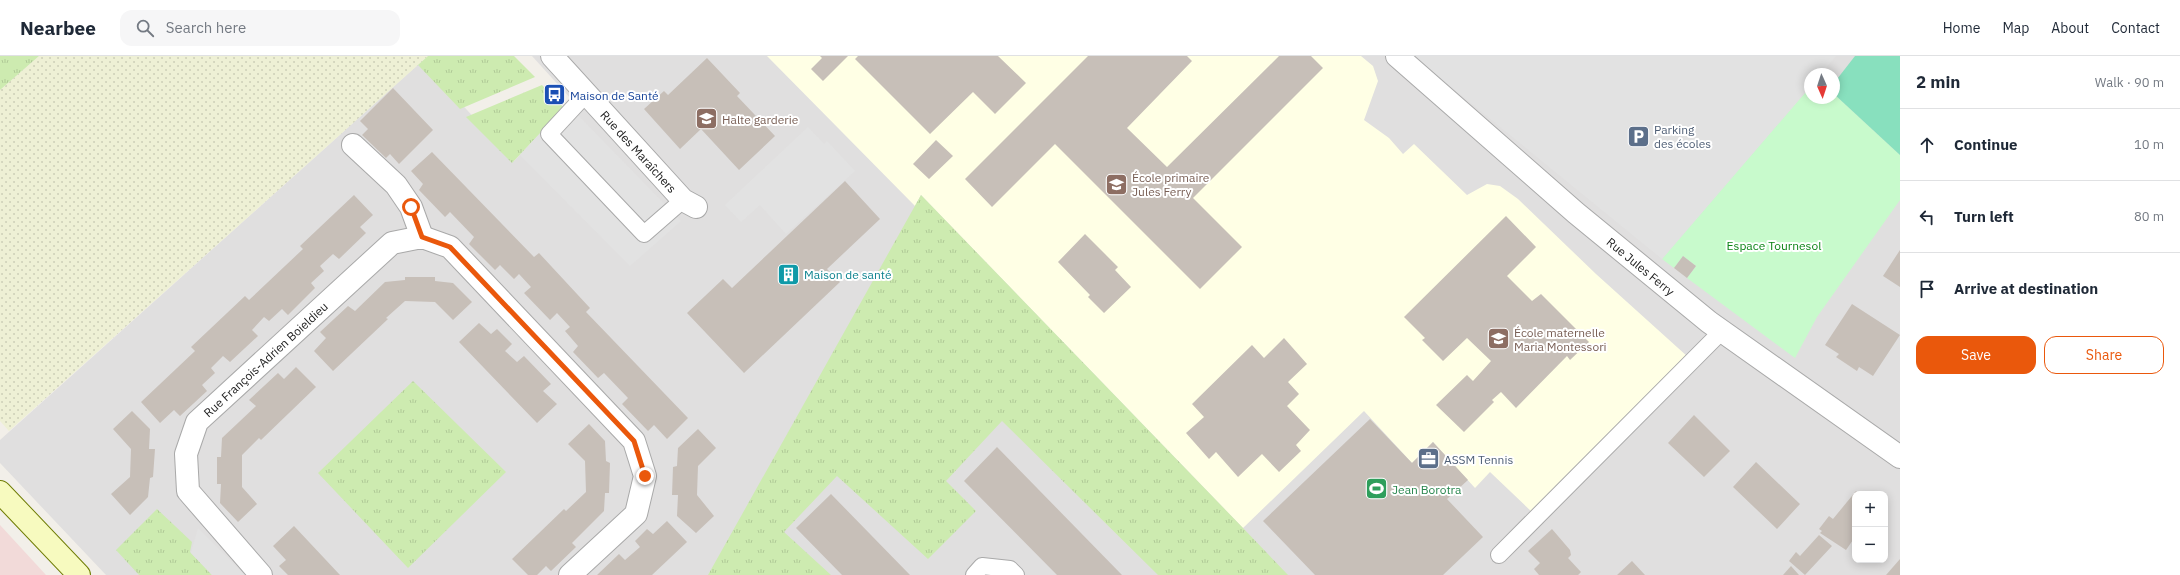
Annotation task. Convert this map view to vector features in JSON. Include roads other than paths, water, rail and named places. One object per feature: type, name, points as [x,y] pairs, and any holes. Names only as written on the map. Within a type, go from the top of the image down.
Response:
[{"type":"main road","points":[[0,492],[79,575]]},
{"type":"street","name":"Rue des Maraîchers","points":[[552,56],[689,203]]},
{"type":"street","name":"Rue Jules Ferry","points":[[1411,60],[1587,222],[1722,331],[1900,456]]},
{"type":"street","points":[[353,145],[396,185],[411,207],[422,237],[450,247],[634,441],[645,476],[636,514],[570,575]]},
{"type":"street","name":"Rue François-Adrien Boieldieu","points":[[261,575],[188,491],[186,454],[197,422],[392,243],[422,237]]},
{"type":"lane","points":[[587,93],[549,134],[644,234],[689,203]]},
{"type":"lane","points":[[1499,555],[1722,331]]},
{"type":"lane","points":[[974,575],[982,566],[1010,569],[1016,575]]},
{"type":"place","name":"Maison de Santé","points":[[555,95]]},
{"type":"place","name":"Halte garderie","points":[[706,119]]},
{"type":"place","name":"Parking des écoles","points":[[1639,136]]},
{"type":"place","name":"École primaire Jules Ferry","points":[[1117,184]]},
{"type":"place","name":"Maison de santé","points":[[789,274]]},
{"type":"place","name":"École maternelle Maria Montessori","points":[[1498,339]]},
{"type":"place","name":"ASSM Tennis","points":[[1429,459]]},
{"type":"place","name":"Jean Borotra","points":[[1376,489]]},
{"type":"park label","name":"Espace Tournesol","points":[[1774,245]]}]
